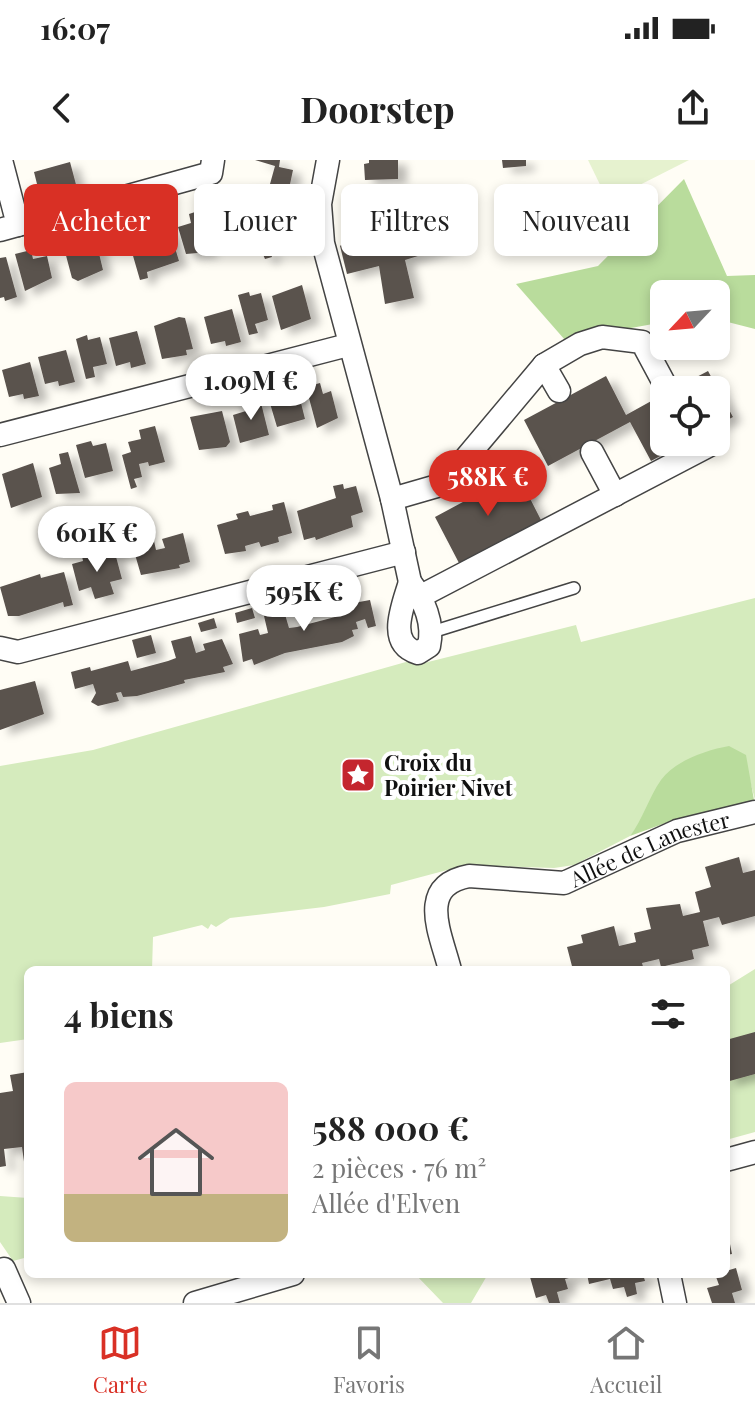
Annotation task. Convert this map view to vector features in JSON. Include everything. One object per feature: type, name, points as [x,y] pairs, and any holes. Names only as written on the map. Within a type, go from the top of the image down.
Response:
[{"type":"street","points":[[1,160],[9,228]]},
{"type":"street","points":[[171,184],[211,173],[213,160]]},
{"type":"street","points":[[328,160],[320,204],[323,243],[404,552],[416,589],[432,632],[429,646],[418,653],[408,650],[401,640],[398,624],[416,589],[615,495],[689,456]]},
{"type":"street","points":[[444,484],[544,365],[580,344],[602,337],[642,342],[660,376]]},
{"type":"street","points":[[0,435],[348,345]]},
{"type":"street","points":[[544,365],[559,391]]},
{"type":"street","points":[[592,452],[615,495]]},
{"type":"street","points":[[392,499],[444,484],[467,483]]},
{"type":"street","points":[[0,648],[18,652],[404,552]]},
{"type":"street","name":"Allée de Lanester","points":[[449,966],[436,903],[440,889],[456,879],[469,876],[564,883],[677,831],[755,812]]},
{"type":"street","points":[[730,1159],[755,1152]]},
{"type":"street","points":[[4,1269],[19,1303]]},
{"type":"street","points":[[670,1278],[675,1303]]},
{"type":"street","points":[[195,1303],[249,1279]]},
{"type":"lane","points":[[432,632],[574,588]]},
{"type":"green space","points":[[588,160],[689,160],[642,184],[600,184]]},
{"type":"green space","points":[[684,179],[727,276],[755,275],[755,329],[730,323],[730,280],[650,280],[650,325],[565,340],[516,284],[598,266],[608,256],[658,256],[658,205]]},
{"type":"green space","points":[[755,598],[755,800],[750,781],[643,820],[630,836],[574,865],[554,868],[466,865],[391,885],[390,894],[324,907],[230,918],[216,927],[211,924],[208,929],[202,925],[153,937],[152,966],[24,966],[24,1040],[0,1043],[0,766],[93,750],[413,660],[424,663],[576,625],[581,642]]},
{"type":"green space","points":[[729,746],[746,755],[754,800],[671,821],[630,836],[667,773],[692,757]]},
{"type":"green space","points":[[755,969],[755,1132],[730,1139],[730,985]]},
{"type":"green space","points":[[0,1196],[24,1198],[24,1258],[13,1261],[0,1242]]},
{"type":"green space","points":[[419,1278],[486,1278],[471,1303],[443,1303]]},
{"type":"building","points":[[255,160],[280,160],[279,167],[293,170],[290,184],[270,184],[275,166]]},
{"type":"building","points":[[369,160],[398,160],[398,179],[365,180],[364,164]]},
{"type":"building","points":[[502,160],[526,160],[526,166],[503,168]]},
{"type":"building","points":[[70,162],[76,184],[37,184],[34,172]]},
{"type":"building","points":[[194,212],[194,253],[186,254],[178,227],[191,223],[189,214]]},
{"type":"building","points":[[24,252],[24,256],[32,256],[33,259],[47,256],[52,278],[25,291],[15,254]]},
{"type":"building","points":[[66,256],[100,256],[103,270],[78,281],[72,278]]},
{"type":"building","points":[[133,256],[177,256],[179,261],[147,272],[148,278],[140,280]]},
{"type":"building","points":[[342,256],[418,256],[405,260],[414,298],[385,304],[379,266],[347,274]]},
{"type":"building","points":[[6,257],[17,297],[5,301],[4,297],[0,298],[0,258]]},
{"type":"building","points":[[302,285],[311,319],[281,330],[272,296]]},
{"type":"building","points":[[249,292],[250,296],[261,293],[268,320],[255,324],[258,333],[249,335],[238,295]]},
{"type":"building","points":[[232,309],[241,342],[226,346],[225,341],[211,344],[204,317]]},
{"type":"building","points":[[179,317],[185,318],[193,349],[186,350],[187,355],[162,359],[154,326]]},
{"type":"building","points":[[137,331],[146,364],[131,368],[130,362],[116,366],[109,338]]},
{"type":"building","points":[[87,335],[88,340],[100,337],[107,364],[93,367],[95,377],[86,379],[76,339]]},
{"type":"building","points":[[66,350],[75,382],[59,386],[58,381],[45,384],[38,357]]},
{"type":"building","points":[[30,362],[39,396],[24,399],[23,394],[9,397],[2,370]]},
{"type":"building","points":[[606,376],[626,415],[650,402],[650,456],[660,456],[651,461],[630,422],[548,466],[524,420]]},
{"type":"building","points":[[320,383],[323,394],[331,391],[338,418],[317,428],[306,387]]},
{"type":"building","points":[[297,387],[305,419],[277,427],[269,400],[282,396],[281,390]]},
{"type":"building","points":[[260,399],[269,435],[240,443],[233,415],[246,411],[244,403]]},
{"type":"building","points":[[222,411],[230,442],[226,447],[199,450],[190,417]]},
{"type":"building","points":[[155,426],[165,462],[149,466],[148,462],[139,464],[142,477],[134,479],[137,487],[131,489],[122,455],[131,452],[128,442],[141,439],[139,430]]},
{"type":"building","points":[[91,441],[93,446],[106,443],[113,471],[85,478],[76,445]]},
{"type":"building","points":[[68,452],[80,493],[56,494],[49,468],[61,464],[59,454]]},
{"type":"building","points":[[33,463],[42,497],[11,508],[2,474]]},
{"type":"building","points":[[517,473],[541,520],[459,563],[435,517]]},
{"type":"building","points":[[343,484],[344,489],[356,486],[363,512],[351,516],[353,527],[316,540],[315,537],[304,540],[297,511],[336,498],[333,486]]},
{"type":"building","points":[[284,502],[292,533],[278,537],[279,542],[261,547],[259,542],[245,546],[246,551],[225,554],[217,525],[238,519],[236,514],[248,511],[250,516],[273,510],[272,505]]},
{"type":"building","points":[[183,533],[190,562],[179,565],[180,568],[141,575],[134,551],[154,541],[156,550],[165,548],[162,539]]},
{"type":"building","points":[[102,551],[104,556],[115,553],[122,579],[110,582],[114,594],[95,599],[91,587],[79,591],[72,564],[83,561],[82,556]]},
{"type":"building","points":[[64,572],[73,605],[64,607],[63,602],[19,616],[8,616],[0,587],[40,574],[41,578]]},
{"type":"building","points":[[318,590],[323,609],[304,614],[299,595]]},
{"type":"building","points":[[370,600],[376,626],[368,628],[365,619],[356,622],[358,629],[352,630],[354,636],[342,642],[285,653],[254,665],[252,659],[243,662],[239,634],[258,629],[260,635],[268,633],[264,616],[284,611],[289,628],[297,627],[335,617],[332,607]]},
{"type":"building","points":[[252,608],[255,618],[237,623],[235,613]]},
{"type":"building","points":[[214,618],[217,628],[201,632],[198,623]]},
{"type":"building","points":[[151,635],[156,653],[137,658],[132,640]]},
{"type":"building","points":[[191,636],[196,653],[205,650],[203,644],[222,639],[233,664],[223,667],[225,672],[184,680],[185,683],[137,696],[123,697],[121,692],[116,693],[119,701],[98,706],[91,702],[96,693],[93,684],[75,689],[71,672],[90,667],[91,671],[128,661],[131,671],[168,661],[176,658],[171,641]]},
{"type":"building","points":[[35,681],[44,714],[0,730],[0,690]]},
{"type":"building","points":[[739,857],[743,873],[755,870],[755,916],[722,925],[719,917],[703,921],[709,946],[692,950],[694,959],[665,966],[661,966],[659,959],[642,963],[643,966],[572,966],[567,947],[583,943],[581,935],[614,926],[619,946],[636,942],[634,933],[651,929],[646,908],[680,904],[683,916],[700,912],[695,892],[711,887],[705,867]]},
{"type":"building","points":[[755,1032],[755,1074],[730,1081],[730,1039]]},
{"type":"building","points":[[24,1073],[24,1162],[22,1147],[4,1149],[6,1166],[0,1167],[0,1093],[13,1091],[10,1075]]},
{"type":"building","points":[[736,1268],[742,1290],[732,1293],[735,1303],[712,1303],[707,1288],[719,1285],[716,1278],[730,1278],[730,1270]]},
{"type":"building","points":[[530,1278],[569,1278],[565,1279],[568,1289],[557,1292],[560,1303],[549,1303],[546,1295],[536,1298]]},
{"type":"building","points":[[588,1278],[644,1278],[645,1281],[635,1283],[637,1294],[627,1297],[624,1287],[613,1289],[610,1279],[589,1284]]},
{"type":"place","name":"Croix du Poirier Nivet","points":[[358,775]]}]
